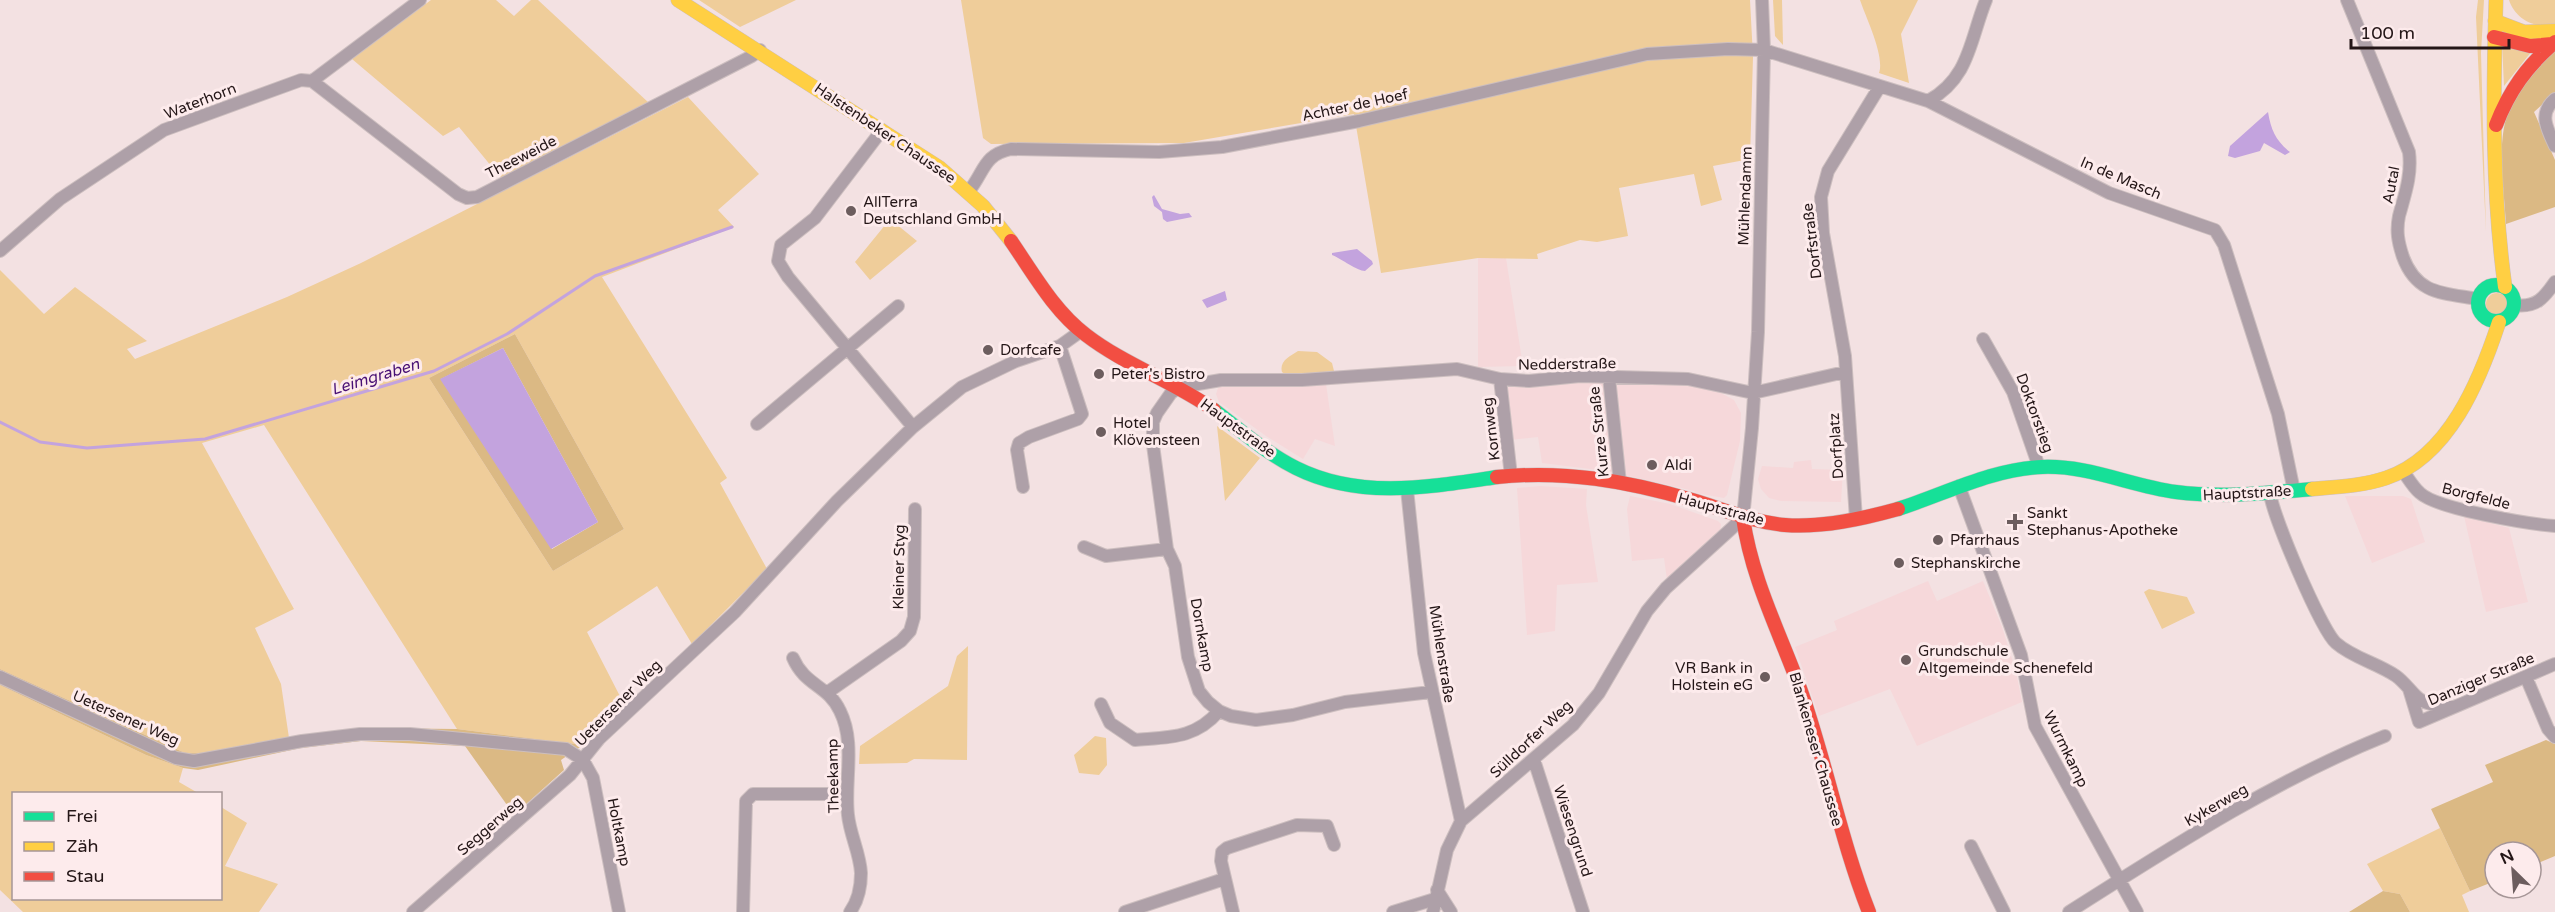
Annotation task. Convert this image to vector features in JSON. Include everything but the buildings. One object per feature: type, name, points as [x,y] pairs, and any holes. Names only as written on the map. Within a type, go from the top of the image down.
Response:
[{"type":"main road","name":"Halstenbeker Chaussee","points":[[678,0],[938,166],[969,191],[1005,230],[1052,300],[1081,331]]},
{"type":"main road","points":[[2496,0],[2494,37],[2498,287]]},
{"type":"main road","points":[[2495,21],[2524,33],[2543,33],[2554,39]]},
{"type":"main road","points":[[2494,37],[2536,47],[2554,39]]},
{"type":"main road","points":[[2496,125],[2506,98],[2517,79],[2554,39]]},
{"type":"main road","points":[[2493,320],[2480,311],[2478,299],[2483,291],[2498,287],[2512,293],[2515,305]]},
{"type":"main road","name":"Hauptstraße","points":[[1081,331],[1113,352],[1180,387],[1292,466],[1314,477],[1342,486],[1407,489],[1511,476],[1561,474],[1620,483],[1680,497],[1743,518],[1802,525],[1856,519],[1913,504],[1998,474],[2039,467],[2076,470],[2189,495],[2233,496],[2294,491],[2355,485],[2387,478],[2403,471],[2433,446],[2454,420],[2493,347],[2493,320],[2510,316],[2515,305]]},
{"type":"main road","name":"Blankeneser Chaussee","points":[[1743,518],[1748,552],[1803,695],[1841,833],[1869,912]]},
{"type":"street","name":"Waterhorn","points":[[0,251],[60,199],[164,129],[301,80],[312,81],[420,0]]},
{"type":"street","name":"Mühlendamm","points":[[1743,518],[1758,332],[1764,50],[1762,0]]},
{"type":"street","points":[[1928,101],[1943,93],[1955,80],[1966,59],[1986,0]]},
{"type":"street","name":"Autal","points":[[2348,0],[2409,152],[2410,177],[2397,231],[2398,243],[2407,267],[2415,279],[2434,291],[2478,299]]},
{"type":"street","name":"Achter de Hoef","points":[[969,191],[989,159],[997,152],[1011,149],[1159,152],[1222,147],[1359,121],[1647,54],[1728,49],[1764,50]]},
{"type":"street","name":"Theeweide","points":[[312,81],[458,194],[467,198],[498,186],[752,56],[759,50]]},
{"type":"street","name":"In de Masch","points":[[1764,50],[1928,101],[2109,193],[2214,230],[2224,245],[2278,414],[2294,491]]},
{"type":"street","name":"Dorfstraße","points":[[1845,372],[1845,356],[1822,224],[1821,197],[1828,171],[1880,86]]},
{"type":"street","points":[[2555,99],[2545,109],[2544,117],[2555,146]]},
{"type":"street","points":[[882,130],[815,218],[787,239],[778,253],[781,268],[913,427]]},
{"type":"street","points":[[2515,305],[2527,306],[2536,303],[2555,282]]},
{"type":"street","points":[[756,424],[898,306]]},
{"type":"street","name":"Uetersener Weg","points":[[0,677],[165,753],[194,761],[302,741],[360,734],[410,734],[566,749],[583,760],[599,739],[735,612],[837,501],[913,427],[954,393],[980,377],[1060,346],[1081,331]]},
{"type":"street","name":"Doktorstieg","points":[[1983,339],[2013,392],[2039,467]]},
{"type":"street","points":[[1023,487],[1017,450],[1019,443],[1078,419],[1082,414],[1060,346]]},
{"type":"street","name":"Nedderstraße","points":[[1180,387],[1221,380],[1302,380],[1457,369],[1500,379],[1529,381],[1580,376],[1688,379],[1754,393],[1845,372]]},
{"type":"street","name":"Dorfplatz","points":[[1845,372],[1856,519]]},
{"type":"street","name":"Kurze Straße","points":[[1609,377],[1620,483]]},
{"type":"street","name":"Kornweg","points":[[1500,379],[1511,476]]},
{"type":"street","name":"Dornkamp","points":[[1180,387],[1163,403],[1154,422],[1153,445],[1167,549],[1175,566],[1193,676],[1199,691],[1219,711]]},
{"type":"street","name":"Borgfelde","points":[[2403,471],[2420,494],[2430,500],[2494,517],[2555,526]]},
{"type":"street","name":"Wurmkamp","points":[[1959,486],[2021,656],[2035,726],[2137,912]]},
{"type":"street","name":"Mühlenstraße","points":[[1407,489],[1424,653],[1461,821]]},
{"type":"street","points":[[2270,493],[2287,544],[2325,629],[2335,642],[2398,677],[2417,698],[2427,704],[2453,707]]},
{"type":"street","name":"Kleiner Styg","points":[[828,692],[901,641],[910,631],[914,617],[915,509]]},
{"type":"street","name":"Sülldorfer Weg","points":[[1435,901],[1447,850],[1461,821],[1573,725],[1599,693],[1647,611],[1666,588],[1743,518]]},
{"type":"street","points":[[1084,547],[1106,556],[1167,549]]},
{"type":"street","name":"Theekamp","points":[[793,658],[798,670],[806,679],[828,692],[846,724],[848,814],[861,872],[860,890],[850,912]]},
{"type":"street","name":"Danziger Straße","points":[[2408,687],[2419,722],[2555,664]]},
{"type":"street","points":[[2526,677],[2548,729],[2555,737]]},
{"type":"street","points":[[1101,704],[1110,723],[1135,740],[1188,734],[1209,723],[1219,711],[1243,719],[1272,718],[1345,702],[1431,692]]},
{"type":"street","name":"Kykerweg","points":[[2069,912],[2196,833],[2290,780],[2340,754],[2385,736]]},
{"type":"street","name":"Seggerweg","points":[[413,912],[511,828],[570,775],[583,760]]},
{"type":"street","name":"Holtkamp","points":[[583,760],[592,778],[619,912]]},
{"type":"street","name":"Wiesengrund","points":[[1534,760],[1583,912]]},
{"type":"street","points":[[743,912],[746,801],[753,794],[847,794]]},
{"type":"street","points":[[1233,912],[1224,879],[1222,852],[1227,848],[1297,825],[1327,826],[1334,844]]},
{"type":"street","points":[[1971,846],[2004,912]]},
{"type":"street","points":[[1125,912],[1224,879]]},
{"type":"street","points":[[1393,912],[1435,901],[1451,912]]},
{"type":"shaded area","points":[[431,0],[496,0],[514,16],[531,0],[538,0],[649,103],[501,178],[459,127],[443,136],[352,59]]},
{"type":"shaded area","points":[[699,0],[796,0],[740,27]]},
{"type":"shaded area","points":[[961,0],[1750,0],[1753,57],[1750,159],[1713,166],[1722,200],[1701,206],[1694,174],[1619,188],[1628,236],[1597,242],[1580,240],[1537,254],[1538,259],[1478,258],[1381,273],[1354,114],[1184,143],[991,144],[983,138]]},
{"type":"shaded area","points":[[1773,0],[1782,0],[1783,45],[1775,36]]},
{"type":"shaded area","points":[[1860,0],[1918,0],[1901,34],[1909,83],[1879,73],[1877,47]]},
{"type":"shaded area","points":[[2478,0],[2484,0],[2481,53],[2486,232],[2476,17]]},
{"type":"shaded area","points":[[2509,0],[2555,0],[2555,24],[2534,24],[2521,18]]},
{"type":"shaded area","points":[[2502,43],[2532,51],[2504,86]]},
{"type":"shaded area","points":[[2555,49],[2555,93],[2534,112],[2555,160],[2555,207],[2506,224],[2502,148],[2506,118],[2519,90]]},
{"type":"shaded area","points":[[688,97],[759,174],[718,210],[734,227],[602,277],[727,478],[720,483],[767,569],[692,644],[657,586],[587,632],[625,706],[583,745],[457,729],[264,425],[202,443],[294,609],[255,628],[281,684],[289,738],[208,753],[185,753],[0,669],[0,270],[44,314],[75,287],[147,341],[127,349],[135,359],[287,297],[361,263]],"holes":[[[515,334],[624,529],[553,571],[429,378]]]},
{"type":"shaded area","points":[[2268,112],[2275,135],[2290,152],[2285,155],[2264,143],[2260,151],[2235,158],[2228,156],[2230,146]]},
{"type":"shaded area","points":[[1154,195],[1162,209],[1180,214],[1189,213],[1192,217],[1167,222],[1163,219],[1162,212],[1154,206],[1152,197]]},
{"type":"shaded area","points":[[890,219],[917,241],[870,280],[855,262]]},
{"type":"shaded area","points":[[1357,249],[1372,261],[1373,264],[1365,271],[1332,255],[1332,253]]},
{"type":"shaded area","points":[[1478,258],[1506,258],[1523,366],[1478,367]]},
{"type":"shaded area","points":[[1225,291],[1227,300],[1207,308],[1202,300]]},
{"type":"shaded area","points":[[2497,293],[2505,296],[2508,304],[2505,312],[2497,315],[2489,312],[2486,304],[2489,296]]},
{"type":"shaded area","points":[[515,334],[624,529],[553,571],[429,378]],"holes":[[[503,348],[598,522],[552,549],[441,379]]]},
{"type":"shaded area","points":[[503,348],[598,522],[551,549],[440,379]]},
{"type":"shaded area","points":[[1298,351],[1317,352],[1332,363],[1334,371],[1287,376],[1282,372],[1282,365],[1286,359]]},
{"type":"shaded area","points":[[1579,381],[1603,382],[1605,385],[1614,472],[1542,463],[1538,437],[1510,440],[1504,387]]},
{"type":"shaded area","points":[[1326,384],[1335,446],[1315,439],[1303,459],[1219,402],[1216,394],[1218,388],[1223,385]]},
{"type":"shaded area","points":[[1615,384],[1686,384],[1721,393],[1734,400],[1741,413],[1740,441],[1727,495],[1724,498],[1625,475]]},
{"type":"shaded area","points":[[1217,426],[1260,458],[1225,501]]},
{"type":"shaded area","points":[[1811,460],[1812,469],[1843,470],[1841,502],[1781,501],[1769,498],[1761,489],[1758,479],[1762,466],[1793,468],[1794,462]]},
{"type":"shaded area","points":[[1540,486],[1587,489],[1586,505],[1598,582],[1557,585],[1555,631],[1527,635],[1517,488]]},
{"type":"shaded area","points":[[1630,496],[1670,504],[1718,521],[1721,524],[1720,533],[1667,580],[1664,558],[1632,561],[1627,509]]},
{"type":"shaded area","points":[[2345,496],[2403,496],[2411,499],[2425,542],[2372,563]]},
{"type":"shaded area","points":[[2464,516],[2509,528],[2528,602],[2486,612]]},
{"type":"shaded area","name":"Grundschule Altgemeinde Schenefeld","points":[[1928,581],[1937,601],[1983,581],[2002,627],[2016,672],[2022,702],[1917,746],[1890,689],[1819,716],[1795,647],[1837,630],[1834,621]]},
{"type":"shaded area","points":[[2149,589],[2187,597],[2195,613],[2162,629],[2144,592]]},
{"type":"shaded area","points":[[968,646],[967,760],[914,759],[907,763],[859,764],[860,746],[948,686],[957,656]]},
{"type":"shaded area","points":[[0,669],[185,753],[208,753],[360,728],[457,729],[583,745],[561,760],[564,770],[514,815],[465,746],[361,741],[301,748],[198,770],[183,768],[146,755],[0,685]]},
{"type":"shaded area","points":[[0,685],[146,755],[183,768],[179,782],[196,792],[12,792],[12,900],[222,900],[222,808],[247,823],[225,866],[278,884],[259,912],[23,912],[0,890]]},
{"type":"shaded area","points":[[1095,736],[1106,738],[1107,765],[1099,775],[1079,773],[1074,755]]},
{"type":"shaded area","points":[[2546,740],[2555,744],[2555,856],[2543,861],[2543,840],[2483,840],[2483,886],[2470,891],[2431,809],[2493,782],[2485,765]]},
{"type":"shaded area","points":[[2440,828],[2470,891],[2462,895],[2469,912],[2410,912],[2400,894],[2383,891],[2367,864]]},
{"type":"shaded area","points":[[2383,891],[2400,894],[2410,912],[2349,912]]},
{"type":"waterway","name":"Leimgraben","points":[[0,422],[40,442],[87,448],[205,439],[434,371],[507,334],[595,276],[732,227]]},
{"type":"traffic: fast","points":[[2496,285],[2509,290],[2514,303],[2509,316],[2496,321],[2483,316],[2478,303],[2483,290],[2496,285]]},
{"type":"traffic: fast","points":[[1214,410],[1285,462],[1320,478],[1345,484],[1370,488],[1421,487],[1497,477]]},
{"type":"traffic: fast","points":[[1898,509],[1987,477],[2042,467],[2093,472],[2159,489],[2193,494],[2244,494],[2312,489]]},
{"type":"traffic: slow","points":[[678,0],[940,168],[983,206],[1011,241]]},
{"type":"traffic: slow","points":[[2496,0],[2494,144],[2505,287]]},
{"type":"traffic: slow","points":[[2495,21],[2524,32],[2555,31]]},
{"type":"traffic: slow","points":[[2312,489],[2377,481],[2408,468],[2428,453],[2459,414],[2472,391],[2499,322]]},
{"type":"traffic: jam","points":[[2494,37],[2530,46],[2552,44]]},
{"type":"traffic: jam","points":[[2496,125],[2520,80],[2555,42]]},
{"type":"traffic: jam","points":[[1011,241],[1054,303],[1086,335],[1101,346],[1214,410]]},
{"type":"traffic: jam","points":[[1497,477],[1547,475],[1596,479],[1644,487],[1749,518],[1785,525],[1842,522],[1898,509]]},
{"type":"traffic: jam","points":[[1743,518],[1760,586],[1802,694],[1850,858],[1869,912]]},
{"type":"place","name":"AllTerra Deutschland GmbH","points":[[851,211]]},
{"type":"place","name":"Dorfcafe","points":[[988,350]]},
{"type":"place","name":"Peter's Bistro","points":[[1099,374]]},
{"type":"place","name":"Hotel Klövensteen","points":[[1101,432]]},
{"type":"place","name":"Aldi","points":[[1652,465]]},
{"type":"place","name":"Sankt Stephanus-Apotheke","points":[[2015,522]]},
{"type":"place","name":"Pfarrhaus","points":[[1938,540]]},
{"type":"place","name":"Stephanskirche","points":[[1899,563]]},
{"type":"place","name":"Grundschule Altgemeinde Schenefeld","points":[[1906,660]]},
{"type":"place","name":"VR Bank in Holstein eG","points":[[1765,677]]}]
